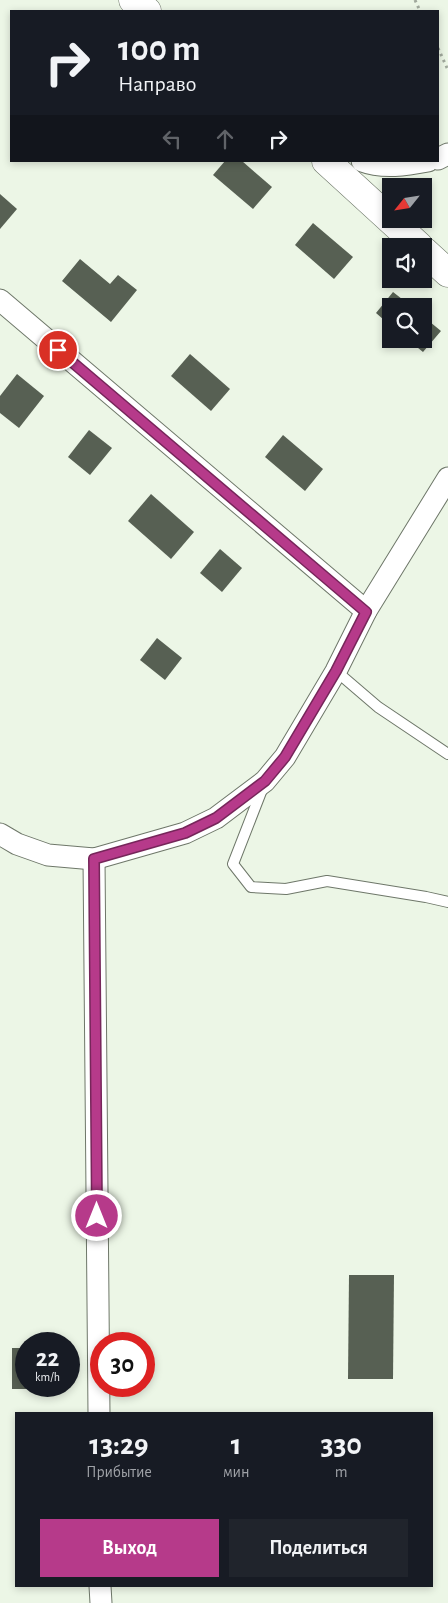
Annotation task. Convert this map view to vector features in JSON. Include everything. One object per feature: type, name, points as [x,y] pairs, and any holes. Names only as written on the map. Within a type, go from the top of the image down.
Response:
[{"type":"street","points":[[133,0],[146,10]]},
{"type":"street","points":[[327,162],[410,238]]},
{"type":"street","points":[[364,162],[402,166],[423,162]]},
{"type":"street","points":[[432,258],[448,273]]},
{"type":"street","points":[[0,300],[366,612]]},
{"type":"street","points":[[0,834],[17,844],[48,855],[94,859],[185,833],[216,818],[265,781],[285,757],[336,671],[366,612],[448,478]]},
{"type":"street","points":[[94,859],[99,1412]]},
{"type":"street","points":[[100,1587],[100,1603]]},
{"type":"lane","points":[[336,671],[378,707],[448,754]]},
{"type":"lane","points":[[265,781],[233,864],[251,887],[286,889],[326,881],[448,902]]},
{"type":"path","points":[[439,50],[448,70]]},
{"type":"building","points":[[224,162],[243,162],[272,187],[253,209],[213,175]]},
{"type":"building","points":[[0,194],[17,209],[0,229]]},
{"type":"building","points":[[313,223],[353,257],[334,279],[295,245]]},
{"type":"building","points":[[80,259],[110,284],[118,275],[137,290],[111,322],[62,281]]},
{"type":"building","points":[[393,292],[401,298],[388,298]]},
{"type":"building","points":[[382,306],[382,318],[376,313]]},
{"type":"building","points":[[432,324],[441,331],[432,342]]},
{"type":"building","points":[[418,348],[426,348],[423,352]]},
{"type":"building","points":[[190,354],[230,389],[211,411],[171,376]]},
{"type":"building","points":[[17,374],[44,396],[19,428],[0,413],[0,396]]},
{"type":"building","points":[[89,430],[112,448],[90,475],[68,457]]},
{"type":"building","points":[[283,435],[323,469],[305,491],[265,457]]},
{"type":"building","points":[[151,494],[194,532],[171,559],[128,521]]},
{"type":"building","points":[[220,549],[242,568],[222,592],[200,573]]},
{"type":"building","points":[[157,638],[182,658],[165,680],[140,660]]},
{"type":"building","points":[[349,1275],[394,1275],[393,1379],[348,1379]]},
{"type":"building","points":[[12,1348],[15,1348],[15,1389],[12,1389]]},
{"type":"route","points":[[58,350],[366,612],[336,671],[285,757],[265,781],[216,818],[185,833],[94,859],[97,1216]]}]
